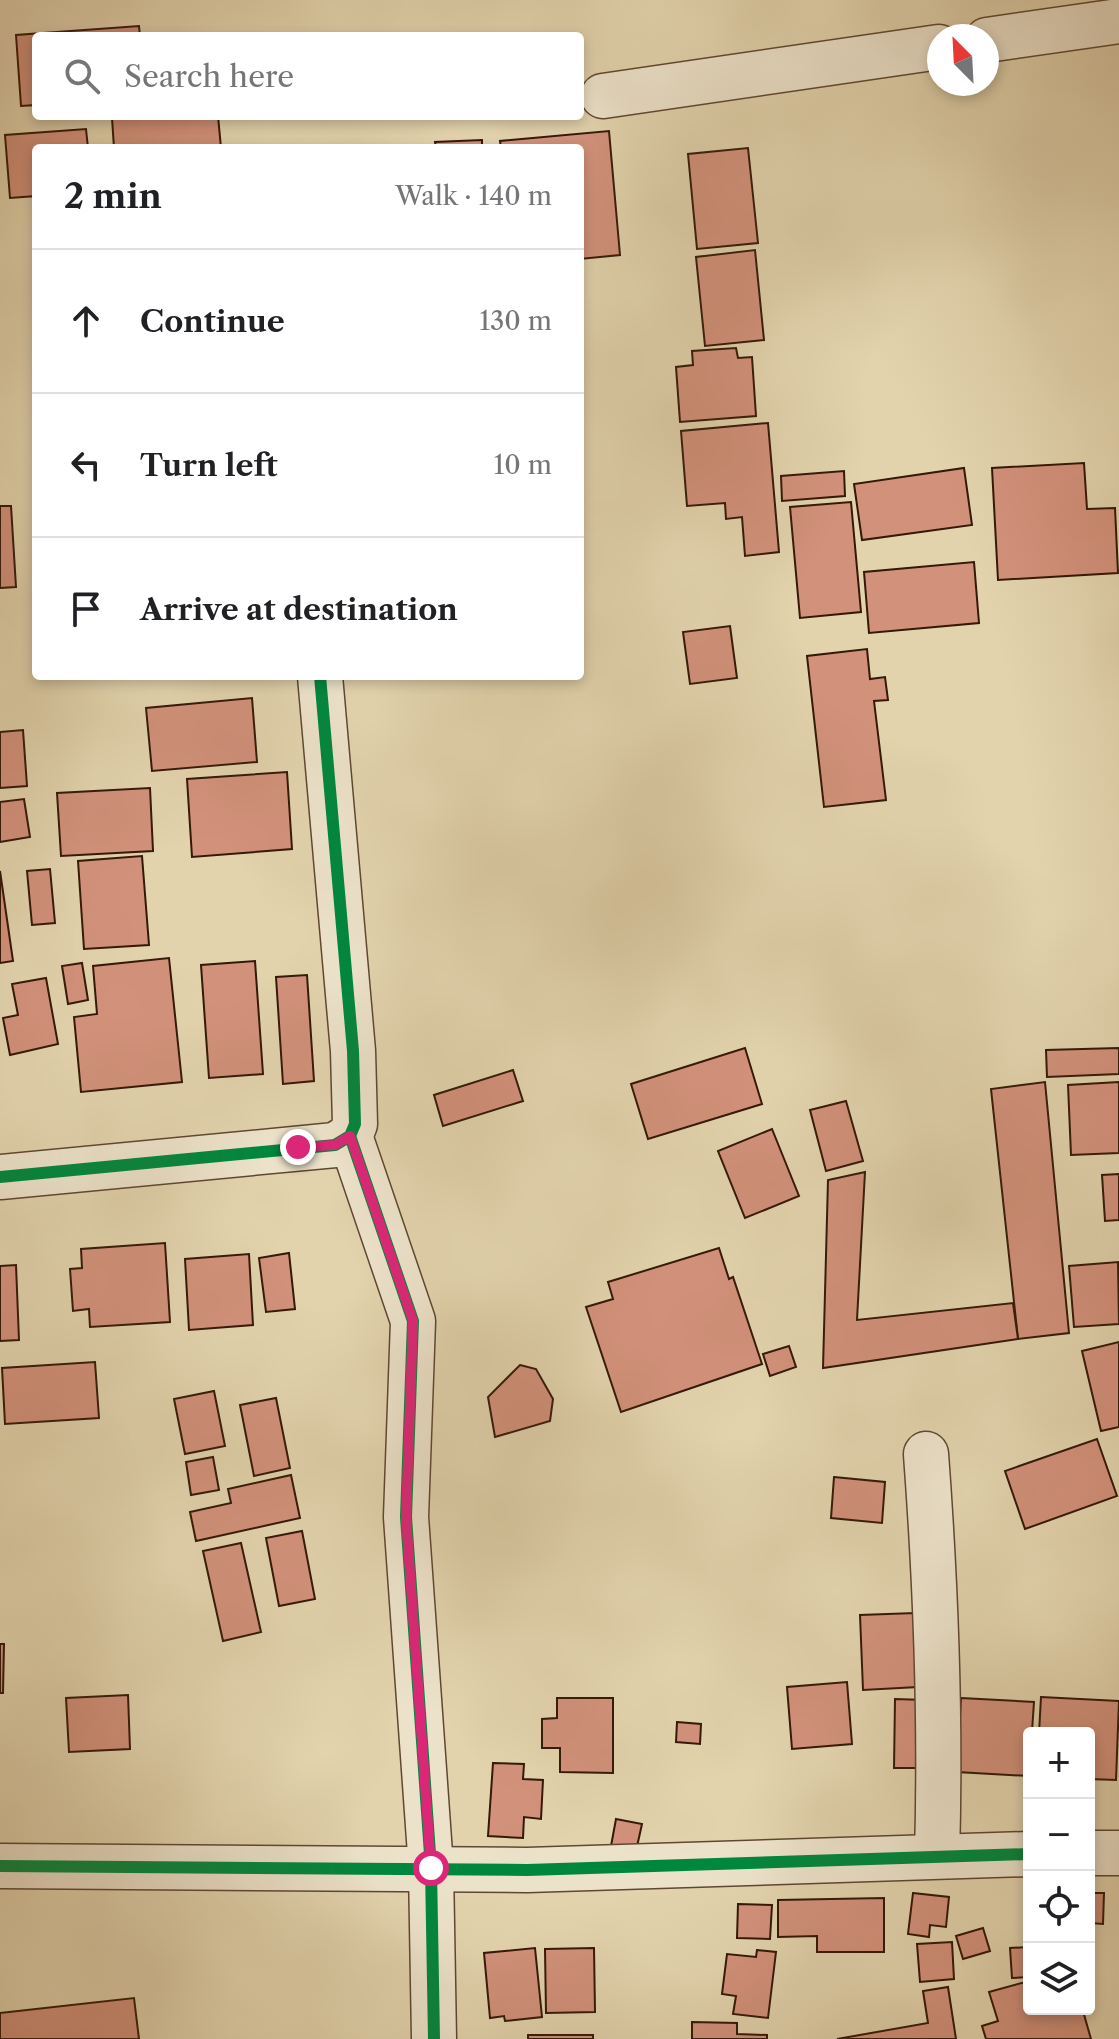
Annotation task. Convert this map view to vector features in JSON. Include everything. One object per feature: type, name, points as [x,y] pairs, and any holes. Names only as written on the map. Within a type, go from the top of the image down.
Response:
[{"type":"street","points":[[999,38],[1119,21]]},
{"type":"street","points":[[603,96],[927,49]]},
{"type":"street","points":[[0,1177],[335,1145],[350,1136],[355,1124],[353,1051],[320,680]]},
{"type":"street","points":[[350,1136],[413,1321],[406,1517],[431,1868],[434,2039]]},
{"type":"street","points":[[926,1454],[938,1620],[941,1724],[937,1856]]},
{"type":"street","points":[[1095,1853],[1119,1853]]},
{"type":"street","points":[[0,1866],[527,1870],[1023,1854]]},
{"type":"building","points":[[139,26],[140,32],[57,32]]},
{"type":"building","points":[[32,34],[32,105],[21,106],[16,35]]},
{"type":"building","points":[[112,120],[218,120],[221,144],[114,144]]},
{"type":"building","points":[[86,129],[88,144],[32,144],[32,196],[10,198],[5,135]]},
{"type":"building","points":[[609,131],[620,255],[584,259],[584,144],[500,144],[500,141]]},
{"type":"building","points":[[482,140],[482,144],[435,144]]},
{"type":"building","points":[[748,148],[758,243],[697,249],[688,154]]},
{"type":"building","points":[[755,250],[764,340],[705,346],[696,257]]},
{"type":"building","points":[[736,348],[738,358],[752,357],[756,416],[680,422],[676,367],[693,365],[692,351]]},
{"type":"building","points":[[768,423],[779,552],[745,556],[742,517],[726,519],[725,503],[687,506],[681,431]]},
{"type":"building","points":[[1084,463],[1087,509],[1115,508],[1118,573],[998,580],[992,468]]},
{"type":"building","points":[[964,468],[972,525],[862,540],[854,484]]},
{"type":"building","points":[[844,471],[845,496],[782,501],[781,476]]},
{"type":"building","points":[[851,502],[861,612],[800,618],[790,507]]},
{"type":"building","points":[[0,506],[11,506],[16,587],[0,588]]},
{"type":"building","points":[[974,562],[979,623],[869,633],[864,572]]},
{"type":"building","points":[[730,626],[737,678],[690,684],[683,632]]},
{"type":"building","points":[[867,649],[870,679],[885,677],[888,700],[874,701],[886,800],[824,807],[807,656]]},
{"type":"building","points":[[252,698],[257,762],[152,771],[146,708]]},
{"type":"building","points":[[23,730],[27,786],[0,788],[0,732]]},
{"type":"building","points":[[287,772],[292,849],[192,857],[187,779]]},
{"type":"building","points":[[150,788],[153,851],[61,856],[57,793]]},
{"type":"building","points":[[24,799],[30,837],[0,842],[0,802]]},
{"type":"building","points":[[142,856],[149,945],[84,949],[78,861]]},
{"type":"building","points":[[50,869],[55,923],[32,925],[27,871]]},
{"type":"building","points":[[0,871],[13,961],[0,963]]},
{"type":"building","points":[[169,958],[182,1082],[81,1092],[74,1017],[97,1014],[93,966]]},
{"type":"building","points":[[255,961],[263,1074],[209,1078],[201,965]]},
{"type":"building","points":[[82,963],[88,1000],[68,1004],[62,966]]},
{"type":"building","points":[[307,975],[314,1081],[283,1084],[276,977]]},
{"type":"building","points":[[46,978],[58,1044],[10,1055],[3,1018],[18,1015],[12,984]]},
{"type":"building","points":[[745,1048],[762,1104],[648,1139],[631,1084]]},
{"type":"building","points":[[1119,1048],[1119,1074],[1047,1077],[1046,1050]]},
{"type":"building","points":[[513,1070],[523,1101],[443,1126],[434,1095]]},
{"type":"building","points":[[1045,1082],[1069,1333],[1018,1339],[991,1089]]},
{"type":"building","points":[[1119,1082],[1119,1153],[1071,1155],[1068,1085]]},
{"type":"building","points":[[846,1101],[863,1161],[826,1171],[810,1110]]},
{"type":"building","points":[[772,1129],[799,1196],[745,1218],[718,1151]]},
{"type":"building","points":[[865,1172],[857,1320],[1013,1303],[1018,1339],[823,1368],[828,1180]]},
{"type":"building","points":[[1119,1174],[1119,1220],[1105,1221],[1102,1175]]},
{"type":"building","points":[[165,1243],[170,1322],[90,1327],[89,1309],[73,1311],[70,1269],[82,1268],[81,1249]]},
{"type":"building","points":[[719,1248],[729,1279],[733,1277],[762,1364],[621,1412],[586,1307],[613,1299],[608,1282]]},
{"type":"building","points":[[289,1253],[295,1309],[266,1312],[259,1258]]},
{"type":"building","points":[[249,1254],[253,1325],[189,1330],[185,1259]]},
{"type":"building","points":[[1118,1262],[1119,1324],[1074,1327],[1069,1266]]},
{"type":"building","points":[[16,1265],[19,1340],[0,1341],[0,1266]]},
{"type":"building","points":[[1119,1342],[1119,1427],[1101,1431],[1082,1351]]},
{"type":"building","points":[[789,1346],[796,1367],[770,1376],[763,1354]]},
{"type":"building","points":[[95,1362],[99,1418],[5,1424],[2,1368]]},
{"type":"building","points":[[520,1365],[536,1369],[553,1399],[550,1421],[495,1437],[488,1397]]},
{"type":"building","points":[[214,1391],[225,1446],[185,1454],[174,1399]]},
{"type":"building","points":[[276,1398],[290,1468],[254,1476],[240,1405]]},
{"type":"building","points":[[1097,1439],[1117,1496],[1025,1529],[1005,1471]]},
{"type":"building","points":[[213,1457],[219,1490],[191,1495],[186,1462]]},
{"type":"building","points":[[291,1475],[300,1518],[196,1541],[190,1512],[231,1503],[228,1489]]},
{"type":"building","points":[[834,1477],[885,1482],[882,1523],[831,1518]]},
{"type":"building","points":[[302,1531],[315,1599],[279,1606],[266,1538]]},
{"type":"building","points":[[241,1543],[261,1632],[223,1641],[203,1551]]},
{"type":"building","points":[[915,1613],[918,1687],[863,1690],[860,1615]]},
{"type":"building","points":[[0,1644],[4,1644],[3,1693],[0,1693]]},
{"type":"building","points":[[847,1682],[852,1744],[792,1749],[787,1687]]},
{"type":"building","points":[[128,1695],[130,1749],[69,1752],[66,1698]]},
{"type":"building","points":[[1041,1697],[1119,1701],[1116,1780],[1095,1779],[1095,1727],[1039,1727]]},
{"type":"building","points":[[557,1698],[613,1698],[613,1773],[560,1772],[560,1748],[542,1748],[542,1719],[557,1718]]},
{"type":"building","points":[[961,1698],[1034,1702],[1032,1727],[1023,1727],[1023,1776],[957,1772]]},
{"type":"building","points":[[895,1699],[925,1700],[923,1768],[894,1768]]},
{"type":"building","points":[[677,1722],[701,1724],[700,1744],[676,1742]]},
{"type":"building","points":[[493,1763],[524,1764],[523,1779],[543,1780],[541,1819],[524,1817],[523,1838],[488,1836]]},
{"type":"building","points":[[616,1819],[642,1824],[636,1851],[611,1846]]},
{"type":"building","points":[[913,1893],[949,1897],[946,1927],[930,1925],[929,1937],[908,1934]]},
{"type":"building","points":[[1095,1893],[1104,1893],[1103,1924],[1095,1923]]},
{"type":"building","points":[[884,1898],[884,1952],[817,1952],[817,1936],[778,1937],[778,1900]]},
{"type":"building","points":[[738,1904],[772,1905],[770,1939],[737,1938]]},
{"type":"building","points":[[983,1928],[990,1951],[963,1959],[956,1936]]},
{"type":"building","points":[[952,1942],[954,1979],[920,1982],[917,1944]]},
{"type":"building","points":[[1023,1947],[1023,1977],[1012,1978],[1010,1948]]},
{"type":"building","points":[[535,1948],[542,2017],[505,2021],[504,2016],[490,2018],[484,1953]]},
{"type":"building","points":[[594,1948],[595,2012],[546,2013],[545,1949]]},
{"type":"building","points":[[757,1950],[776,1952],[768,2018],[733,2014],[736,1996],[722,1994],[727,1954],[756,1957]]},
{"type":"building","points":[[1023,1983],[1023,2015],[1084,2015],[1091,2039],[986,2039],[982,2026],[998,2021],[989,1992]]},
{"type":"building","points":[[948,1987],[956,2039],[837,2039],[928,2023],[923,1991]]},
{"type":"building","points":[[134,1998],[139,2039],[0,2039],[0,2013]]},
{"type":"building","points":[[692,2022],[737,2023],[737,2034],[767,2035],[767,2039],[692,2039]]},
{"type":"building","points":[[528,2035],[593,2035],[593,2039],[528,2039]]},
{"type":"cycle path","points":[[0,1177],[335,1145],[350,1136],[355,1124],[353,1051],[320,680]]},
{"type":"cycle path","points":[[350,1136],[413,1321],[406,1517],[431,1868],[434,2039]]},
{"type":"cycle path","points":[[0,1866],[527,1870],[1023,1854]]},
{"type":"route","points":[[298,1147],[335,1145],[350,1136],[413,1321],[406,1517],[431,1868]]}]
